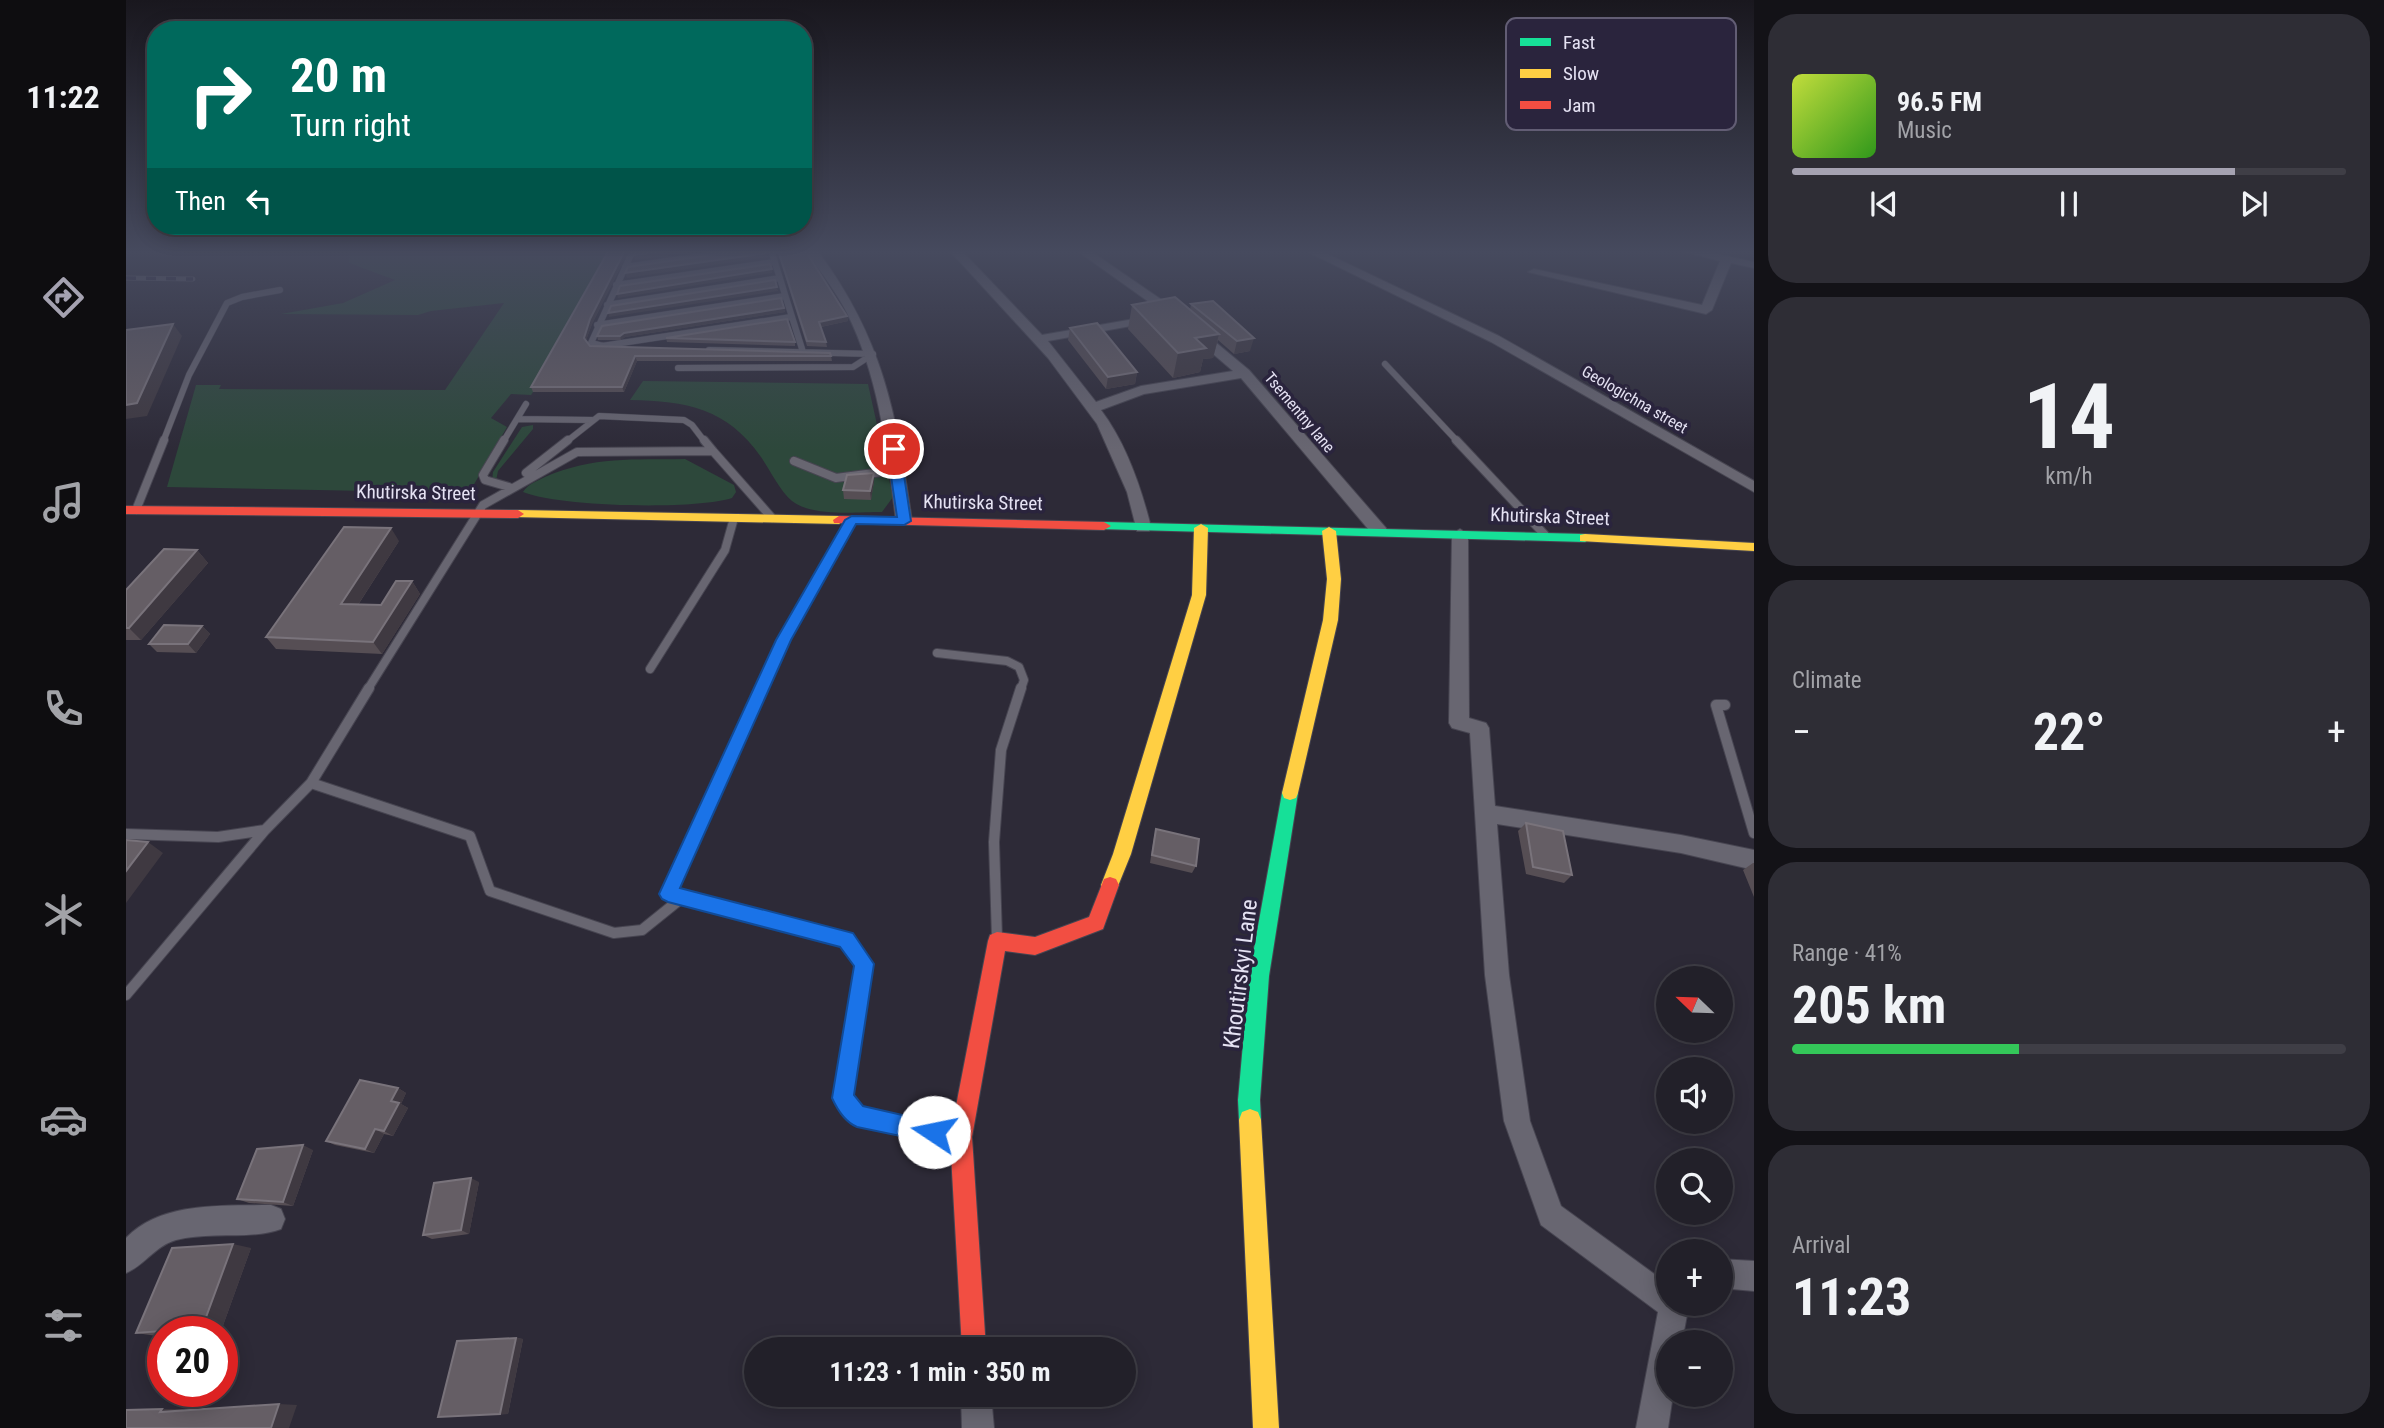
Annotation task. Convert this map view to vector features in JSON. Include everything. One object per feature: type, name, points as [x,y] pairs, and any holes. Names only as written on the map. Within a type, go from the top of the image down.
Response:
[{"type":"main road","name":"Khutirska Street","points":[[131,510],[734,517],[1380,532],[1545,536],[1754,548]]},
{"type":"main road","points":[[973,1337],[961,1137],[997,941],[1035,946],[1096,923],[1122,854],[1199,595],[1201,528]]},
{"type":"main road","name":"Khoutirskyi Lane","points":[[1266,1428],[1249,1100],[1259,976],[1296,755],[1319,673],[1334,593],[1329,531]]},
{"type":"street","points":[[855,317],[873,354],[897,470],[904,521]]},
{"type":"street","points":[[1019,317],[1039,338],[1104,423],[1135,492],[1143,527]]},
{"type":"street","points":[[1039,338],[1159,317]]},
{"type":"street","name":"Tsementny lane","points":[[1177,317],[1244,373],[1380,532]]},
{"type":"street","name":"Geologichna street","points":[[1449,317],[1495,339],[1754,487]]},
{"type":"street","points":[[1093,408],[1141,390],[1244,373]]},
{"type":"street","points":[[1460,534],[1459,723],[1479,727],[1497,975],[1517,1121],[1551,1214],[1656,1292]]},
{"type":"street","points":[[1487,814],[1681,844],[1754,860]]},
{"type":"street","points":[[126,1259],[134,1248],[157,1233],[182,1222],[271,1219]]},
{"type":"street","points":[[1733,1274],[1754,1276]]},
{"type":"street","points":[[1652,1428],[1670,1316]]},
{"type":"street","points":[[977,1407],[978,1428]]},
{"type":"lane","points":[[131,510],[189,374],[220,317]]},
{"type":"lane","points":[[601,317],[591,343],[601,347],[655,348]]},
{"type":"lane","points":[[597,325],[651,317]]},
{"type":"lane","points":[[601,347],[791,317],[803,352]]},
{"type":"lane","points":[[695,349],[873,354]]},
{"type":"lane","points":[[678,368],[853,367],[873,354]]},
{"type":"lane","points":[[1385,364],[1545,536]]},
{"type":"lane","points":[[526,404],[483,475],[485,480],[508,488],[577,452],[590,450],[713,451]]},
{"type":"lane","points":[[518,418],[592,420],[610,416],[684,420],[692,425],[772,519]]},
{"type":"lane","points":[[126,995],[265,830],[311,783],[483,505],[592,420]]},
{"type":"lane","points":[[794,461],[836,478],[897,470]]},
{"type":"lane","points":[[650,669],[725,550],[734,517]]},
{"type":"lane","points":[[852,520],[784,640],[668,894],[846,939],[864,964],[843,1098],[857,1116],[961,1137]]},
{"type":"lane","points":[[937,653],[1007,661],[1019,667],[1024,680],[1002,750],[994,842],[997,941]]},
{"type":"lane","points":[[1725,705],[1716,705],[1754,833]]},
{"type":"lane","points":[[311,783],[470,836],[489,891],[614,933],[642,930],[683,897]]},
{"type":"lane","points":[[126,834],[218,837],[265,830]]},
{"type":"green space","points":[[495,317],[575,317],[531,395],[511,394],[491,418],[507,427],[469,493],[167,487],[196,385],[221,385],[219,389],[445,390]]},
{"type":"green space","points":[[643,381],[868,384],[893,497],[882,512],[823,512],[801,506],[783,492],[748,441],[719,418],[704,410],[669,402],[630,400]]},
{"type":"green space","points":[[533,425],[533,429],[498,471],[496,481],[492,481],[493,472],[522,427]]},
{"type":"green space","points":[[685,459],[734,485],[736,492],[732,498],[689,504],[627,505],[566,501],[523,492],[545,477],[580,465],[614,460]]},
{"type":"building","points":[[571,317],[591,317],[584,338],[590,346],[830,353],[831,356],[635,356],[622,387],[531,387]]},
{"type":"building","points":[[662,317],[729,317],[624,333],[620,336],[597,336],[602,326]]},
{"type":"building","points":[[799,317],[844,317],[819,322],[826,342],[807,341]]},
{"type":"building","points":[[1143,317],[1198,317],[1219,334],[1195,338],[1206,348],[1178,353]]},
{"type":"building","points":[[1207,317],[1230,317],[1254,338],[1237,341]]},
{"type":"building","points":[[787,319],[795,342],[666,338]]},
{"type":"building","points":[[1097,323],[1137,372],[1108,377],[1070,328]]},
{"type":"building","points":[[173,324],[137,403],[126,405],[126,330]]},
{"type":"building","points":[[874,473],[870,491],[843,490],[847,475]]},
{"type":"building","points":[[344,527],[391,528],[341,604],[381,605],[396,581],[412,581],[373,642],[266,637]]},
{"type":"building","points":[[164,549],[197,550],[129,628],[126,628],[126,590]]},
{"type":"building","points":[[164,625],[202,626],[188,644],[149,644]]},
{"type":"building","points":[[1526,823],[1563,831],[1572,875],[1533,867]]},
{"type":"building","points":[[1156,829],[1199,839],[1196,866],[1152,855]]},
{"type":"building","points":[[126,840],[148,842],[126,871]]},
{"type":"building","points":[[360,1080],[398,1088],[391,1101],[399,1103],[384,1131],[375,1129],[365,1149],[326,1141]]},
{"type":"building","points":[[303,1145],[283,1202],[237,1199],[257,1149]]},
{"type":"building","points":[[471,1178],[461,1230],[423,1235],[434,1183]]},
{"type":"building","points":[[233,1244],[206,1316],[147,1316],[147,1332],[136,1333],[172,1248]]},
{"type":"building","points":[[516,1338],[500,1414],[438,1417],[457,1341]]},
{"type":"building","points":[[279,1404],[271,1428],[126,1428],[126,1410],[162,1409],[160,1412]]},
{"type":"traffic: fast","points":[[1104,526],[1585,538]]},
{"type":"traffic: fast","points":[[1250,1120],[1249,1100],[1259,976],[1290,793]]},
{"type":"traffic: slow","points":[[518,514],[839,520]]},
{"type":"traffic: slow","points":[[1110,885],[1122,854],[1199,595],[1201,528]]},
{"type":"traffic: slow","points":[[1290,793],[1331,620],[1334,579],[1329,531]]},
{"type":"traffic: slow","points":[[1585,538],[1754,547]]},
{"type":"traffic: slow","points":[[1250,1120],[1266,1428]]},
{"type":"traffic: jam","points":[[126,510],[518,514]]},
{"type":"traffic: jam","points":[[839,520],[1104,526]]},
{"type":"traffic: jam","points":[[973,1337],[961,1137],[997,941],[1035,946],[1096,923],[1110,885]]},
{"type":"route","points":[[894,449],[904,521],[852,520],[784,640],[668,894],[846,939],[864,964],[843,1098],[857,1116],[934,1132]]}]
